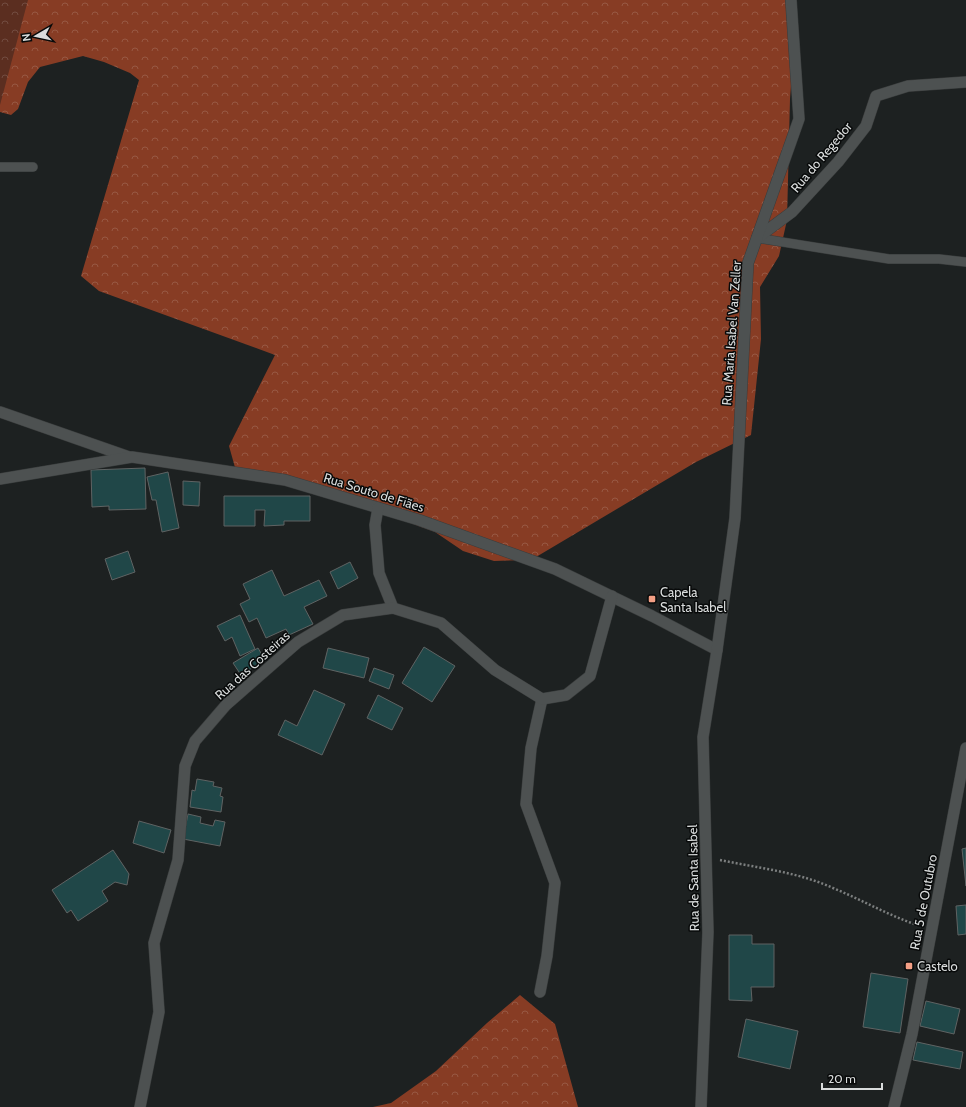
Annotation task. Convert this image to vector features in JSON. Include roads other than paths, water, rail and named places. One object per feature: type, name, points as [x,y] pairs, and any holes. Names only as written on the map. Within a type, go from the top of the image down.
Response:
[{"type":"street","name":"Rua Maria Isabel Van Zeller","points":[[717,650],[735,518],[748,264],[799,119],[791,0]]},
{"type":"street","name":"Rua do Regedor","points":[[757,238],[792,212],[838,162],[866,126],[876,96],[908,86],[966,82]]},
{"type":"street","points":[[0,412],[132,458]]},
{"type":"street","name":"Rua Souto de Fiães","points":[[0,479],[132,458],[285,480],[419,520],[555,568],[717,650]]},
{"type":"street","points":[[378,508],[376,525],[379,573],[393,608]]},
{"type":"street","points":[[540,992],[547,956],[555,883],[526,804],[531,748],[542,699],[566,695],[590,676],[612,596]]},
{"type":"street","name":"Rua das Costeiras","points":[[140,1107],[159,1012],[154,943],[178,860],[185,766],[195,741],[226,706],[298,642],[343,615],[393,608],[441,623],[495,670],[542,699]]},
{"type":"street","name":"Rua de Santa Isabel","points":[[702,1107],[708,932],[703,737],[717,650]]},
{"type":"street","name":"Rua 5 de Outubro","points":[[894,1107],[912,1034],[966,748]]},
{"type":"lane","points":[[0,167],[33,167]]},
{"type":"lane","points":[[757,238],[889,259],[939,259],[966,262]]},
{"type":"place","name":"Capela Santa Isabel","points":[[652,599]]},
{"type":"place","name":"Castelo","points":[[909,966]]}]
